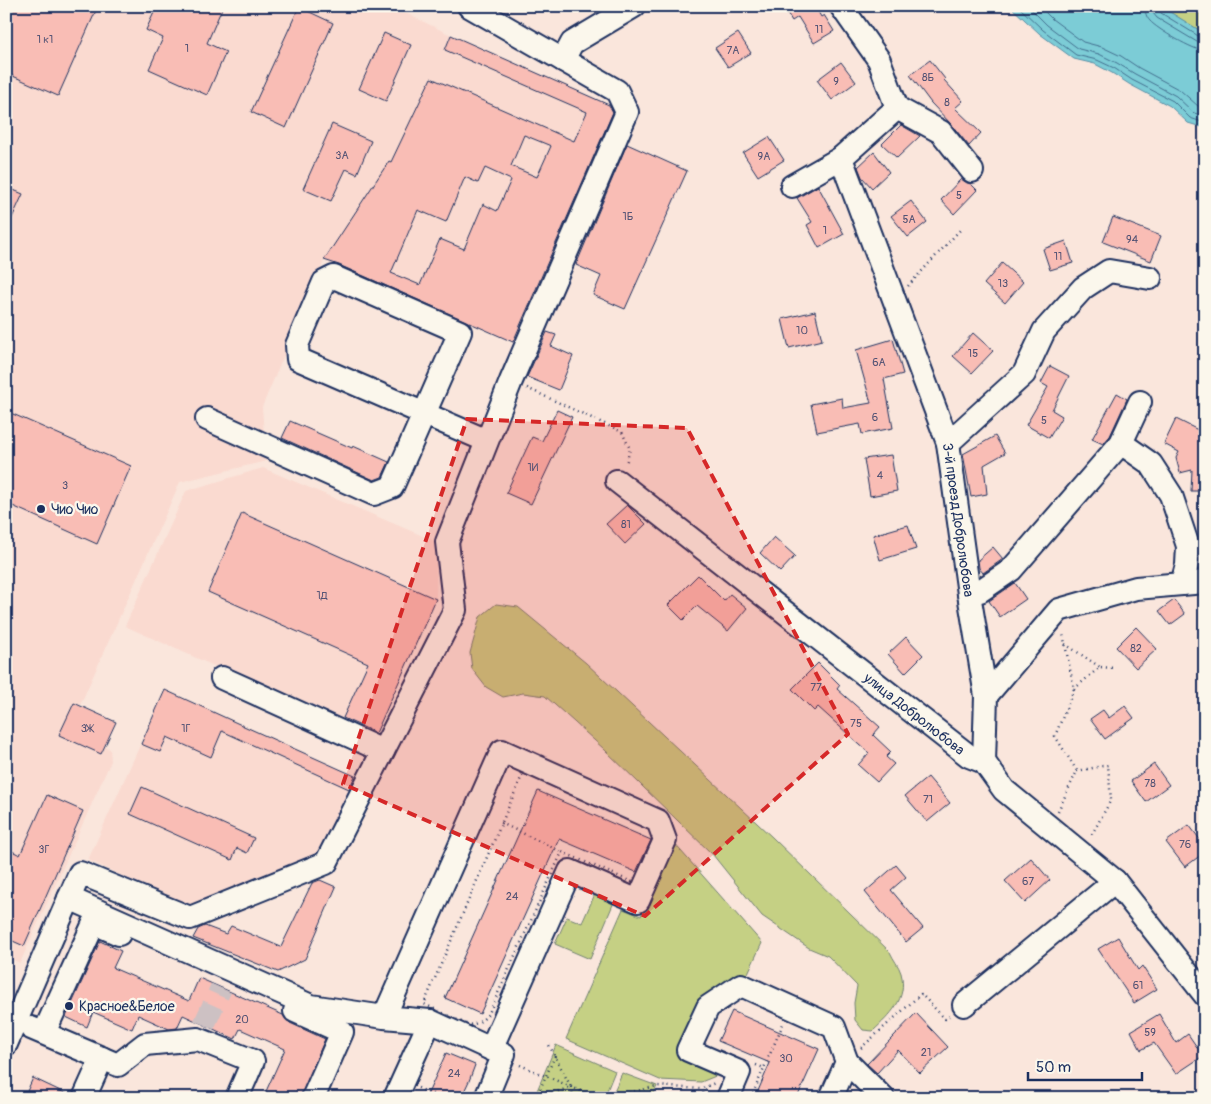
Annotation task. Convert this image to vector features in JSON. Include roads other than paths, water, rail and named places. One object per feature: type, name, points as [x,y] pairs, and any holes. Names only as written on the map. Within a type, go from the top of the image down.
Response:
[{"type":"street","points":[[6,1044],[80,874],[190,918],[326,863],[455,610],[447,542],[511,381],[627,112],[616,91],[469,6]]},
{"type":"street","points":[[563,60],[572,43],[634,6]]},
{"type":"street","points":[[841,6],[880,60],[897,108],[940,132],[972,171]]},
{"type":"street","points":[[792,186],[842,158],[897,108]]},
{"type":"street","name":"3-й проезд Добролюбова","points":[[842,158],[948,443],[969,594],[986,696],[984,762]]},
{"type":"street","points":[[948,443],[1024,374],[1044,331],[1083,288],[1108,271],[1150,278]]},
{"type":"street","points":[[207,419],[374,494],[392,487],[424,414],[460,332],[334,277],[324,282],[296,346],[298,359],[424,414],[486,442]]},
{"type":"street","points":[[969,594],[980,591],[1011,570],[1120,443],[1140,402]]},
{"type":"street","points":[[1120,443],[1150,464],[1171,495],[1188,546],[1187,565],[1182,584]]},
{"type":"street","name":"улица Добролюбова","points":[[621,485],[969,756],[984,762],[1004,790],[1115,881],[1205,995]]},
{"type":"street","points":[[986,696],[1059,610],[1136,588],[1205,582]]},
{"type":"street","points":[[222,678],[382,751]]},
{"type":"street","points":[[384,1017],[502,751],[658,821],[665,840],[638,902],[570,872],[497,1053],[486,1098]]},
{"type":"street","points":[[964,1005],[1115,881]]},
{"type":"street","points":[[69,898],[311,1006],[384,1017],[430,1021],[497,1053]]},
{"type":"street","points":[[44,1033],[94,923],[222,984],[342,1032],[313,1098]]},
{"type":"street","points":[[728,1098],[748,1068],[688,1050],[708,1006],[741,985],[834,1027],[847,1062],[884,1098]]},
{"type":"street","points":[[403,1091],[430,1021]]},
{"type":"street","points":[[16,1022],[118,1065],[145,1044],[201,1032],[253,1061],[237,1098]]},
{"type":"street","points":[[84,1098],[102,1058]]},
{"type":"street","points":[[831,1098],[847,1062]]},
{"type":"water","points":[[1010,6],[1160,6],[1204,33],[1205,128],[1188,123],[1170,106],[1095,64],[1074,59],[1040,34]]},
{"type":"tunnel","points":[[204,1025],[221,988]]},
{"type":"place","name":"Чио Чио","points":[[41,509]]},
{"type":"place","name":"Красное&Белое","points":[[69,1006]]}]
